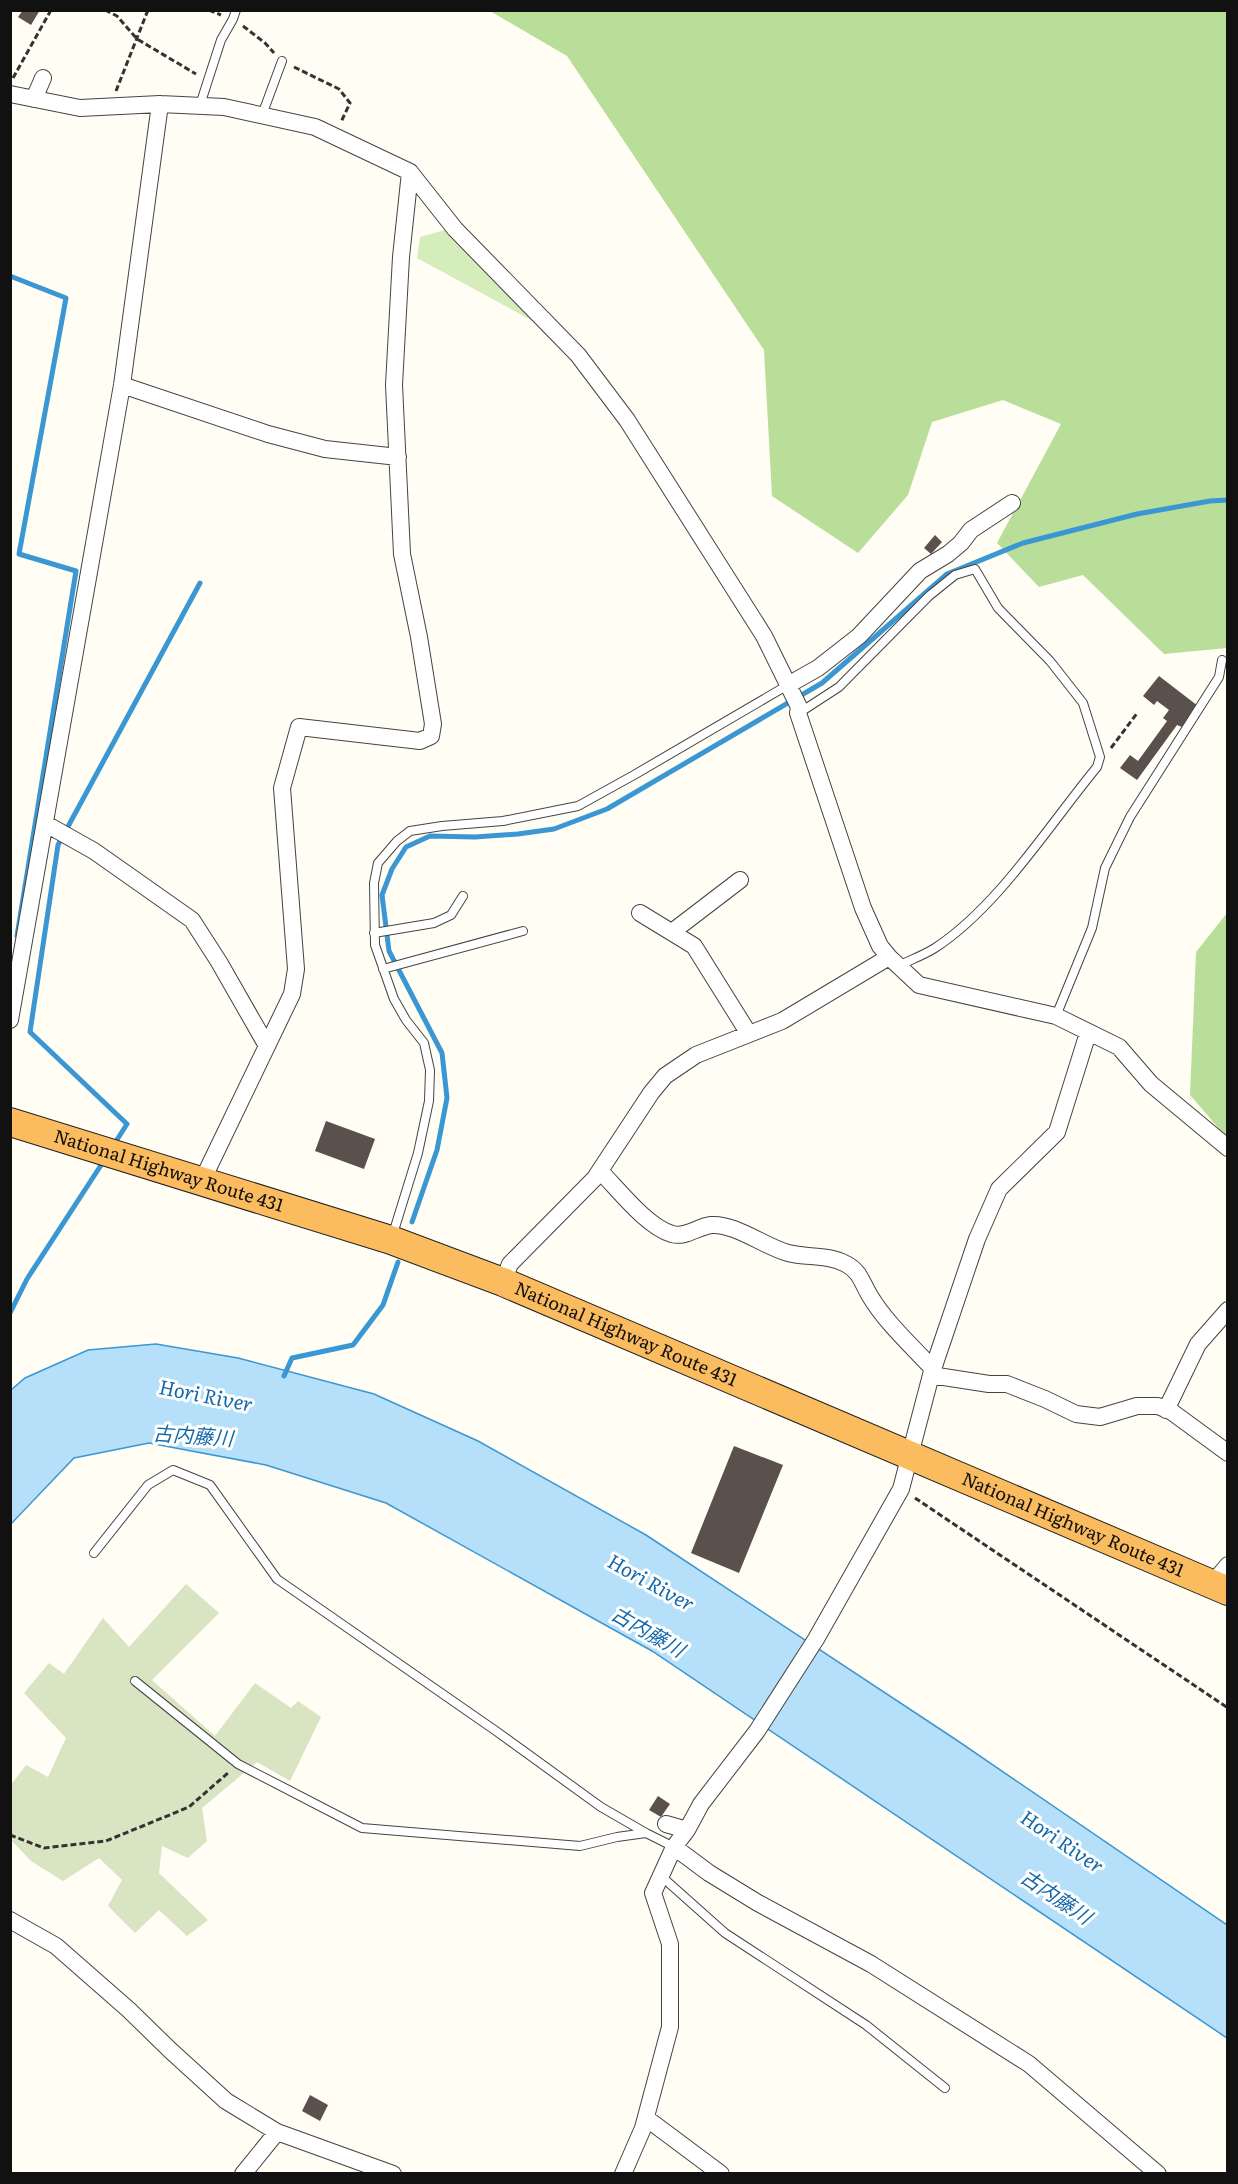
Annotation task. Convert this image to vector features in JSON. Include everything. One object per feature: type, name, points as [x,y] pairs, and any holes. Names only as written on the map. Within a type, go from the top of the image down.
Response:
[{"type":"highway","name":"National Highway Route 431","points":[[10,1122],[391,1240],[503,1282],[911,1456],[1222,1580]]},
{"type":"street","points":[[34,99],[43,78]]},
{"type":"street","points":[[10,94],[80,108],[160,104],[224,107],[315,127],[410,172],[456,229],[578,355],[627,420],[764,636],[799,710],[863,908],[880,946],[893,962],[920,985],[1056,1016],[1119,1047],[1151,1084],[1227,1148]]},
{"type":"street","points":[[10,1020],[122,385],[160,104]]},
{"type":"street","points":[[202,1181],[292,994],[296,969],[282,788],[299,727],[420,741],[431,736],[433,724],[419,637],[402,554],[394,385],[401,257],[410,172]]},
{"type":"street","points":[[122,385],[268,434],[325,450],[398,457]]},
{"type":"street","points":[[789,687],[859,636],[920,571],[948,554],[971,530],[1012,502]]},
{"type":"street","points":[[46,824],[94,851],[192,920],[267,1046]]},
{"type":"street","points":[[672,932],[740,880]]},
{"type":"street","points":[[640,913],[694,946],[749,1034]]},
{"type":"street","points":[[503,1282],[510,1264],[600,1171],[651,1093],[665,1076],[696,1055],[782,1021],[893,962]]},
{"type":"street","points":[[623,2174],[646,2118],[670,2028],[669,1944],[653,1893],[674,1847],[687,1830],[701,1804],[757,1731],[816,1639],[901,1489],[932,1372],[977,1239],[999,1190],[1057,1132],[1088,1032]]},
{"type":"street","points":[[600,1171],[652,1223],[670,1234],[680,1235],[712,1225],[730,1228],[774,1249],[791,1254],[816,1256],[845,1263],[859,1274],[875,1305],[932,1372],[1007,1384],[1076,1414],[1100,1417],[1137,1406],[1158,1406],[1173,1412],[1227,1452]]},
{"type":"street","points":[[1166,1410],[1198,1344],[1227,1310]]},
{"type":"street","points":[[666,1824],[687,1830]]},
{"type":"street","points":[[674,1847],[709,1873],[758,1903],[871,1964],[1029,2064],[1158,2174]]},
{"type":"street","points":[[10,1920],[56,1946],[226,2100],[277,2132],[393,2174]]},
{"type":"street","points":[[646,2118],[720,2174]]},
{"type":"street","points":[[243,2174],[277,2132]]},
{"type":"lane","points":[[200,105],[222,40],[236,10]]},
{"type":"lane","points":[[262,115],[282,62]]},
{"type":"lane","points":[[799,710],[839,687],[929,596],[955,575],[975,568],[998,608],[1050,661],[1083,703],[1100,757],[1097,766],[995,895],[965,924],[935,948],[893,962]]},
{"type":"lane","points":[[1056,1016],[1092,928],[1105,868],[1130,818],[1219,677],[1222,660]]},
{"type":"lane","points":[[391,1240],[418,1153],[429,1101],[430,1070],[424,1043],[406,1020],[394,999],[375,945],[374,884],[378,863],[397,841],[410,831],[503,821],[578,806],[789,687]]},
{"type":"lane","points":[[374,933],[434,923],[451,915],[464,896]]},
{"type":"lane","points":[[383,969],[523,931]]},
{"type":"lane","points":[[94,1553],[148,1485],[173,1470],[210,1485],[277,1579],[601,1807],[674,1847]]},
{"type":"lane","points":[[135,1681],[238,1764],[362,1828],[580,1846],[646,1833]]},
{"type":"lane","points":[[661,1876],[724,1933],[866,2025],[945,2088]]},
{"type":"path","points":[[10,82],[51,10]]},
{"type":"path","points":[[105,10],[117,16],[137,39],[208,81]]},
{"type":"path","points":[[110,106],[148,10]]},
{"type":"path","points":[[1097,766],[1138,712]]},
{"type":"path","points":[[901,1489],[1227,1708]]},
{"type":"path","points":[[10,1834],[44,1848],[106,1841],[189,1808],[238,1764]]},
{"type":"green space","points":[[490,11],[1227,11],[1227,648],[1164,654],[1083,575],[1039,587],[997,543],[1061,424],[1003,400],[932,422],[908,495],[858,553],[772,496],[764,350],[567,56]]},
{"type":"green space","points":[[445,230],[542,326],[417,258],[420,237]]},
{"type":"green space","points":[[1227,913],[1227,1138],[1190,1095],[1196,952]]},
{"type":"green space","points":[[186,1584],[219,1613],[152,1680],[215,1736],[255,1683],[291,1708],[298,1701],[321,1717],[290,1781],[257,1762],[202,1808],[207,1841],[188,1858],[162,1846],[159,1873],[208,1920],[187,1936],[159,1910],[135,1933],[108,1906],[122,1880],[99,1858],[63,1881],[31,1861],[11,1840],[10,1786],[26,1765],[48,1777],[66,1738],[24,1693],[49,1663],[64,1674],[103,1618],[129,1647]]},
{"type":"water","points":[[156,1344],[238,1358],[374,1394],[478,1441],[646,1535],[955,1739],[1227,1925],[1227,2038],[652,1651],[386,1503],[266,1465],[149,1443],[74,1458],[11,1524],[11,1390],[25,1378],[88,1350]]},
{"type":"building","points":[[23,10],[40,10],[31,25],[18,17]]},
{"type":"building","points":[[935,535],[942,542],[931,554],[924,548]]},
{"type":"building","points":[[1159,676],[1198,706],[1182,727],[1177,725],[1137,780],[1120,768],[1130,755],[1138,761],[1167,721],[1163,718],[1169,710],[1157,701],[1154,705],[1143,696]]},
{"type":"building","points":[[326,1121],[375,1139],[364,1169],[315,1151]]},
{"type":"building","points":[[734,1446],[783,1465],[739,1573],[691,1553]]},
{"type":"building","points":[[658,1796],[670,1804],[661,1817],[649,1810]]},
{"type":"building","points":[[310,2095],[328,2105],[320,2121],[302,2111]]},
{"type":"waterway","points":[[10,276],[66,298],[19,554],[76,571],[17,936]]},
{"type":"waterway","points":[[412,1222],[437,1150],[447,1098],[442,1053],[389,951],[382,895],[392,869],[406,847],[430,836],[475,837],[554,829],[607,809],[822,683],[947,574],[1023,543],[1137,514],[1228,500]]},
{"type":"waterway","points":[[113,1146],[127,1124],[30,1032],[58,845],[200,583]]},
{"type":"waterway","points":[[10,1313],[27,1279],[105,1159]]},
{"type":"waterway","points":[[284,1376],[292,1358],[353,1345],[383,1305],[398,1262]]},
{"type":"water label","name":"Hori River","points":[[206,1396]]},
{"type":"water label","name":"古内藤川","points":[[193,1436]]},
{"type":"water label","name":"Hori River","points":[[651,1583]]},
{"type":"water label","name":"古内藤川","points":[[648,1632]]},
{"type":"water label","name":"Hori River","points":[[1062,1842]]},
{"type":"water label","name":"古内藤川","points":[[1056,1897]]}]
